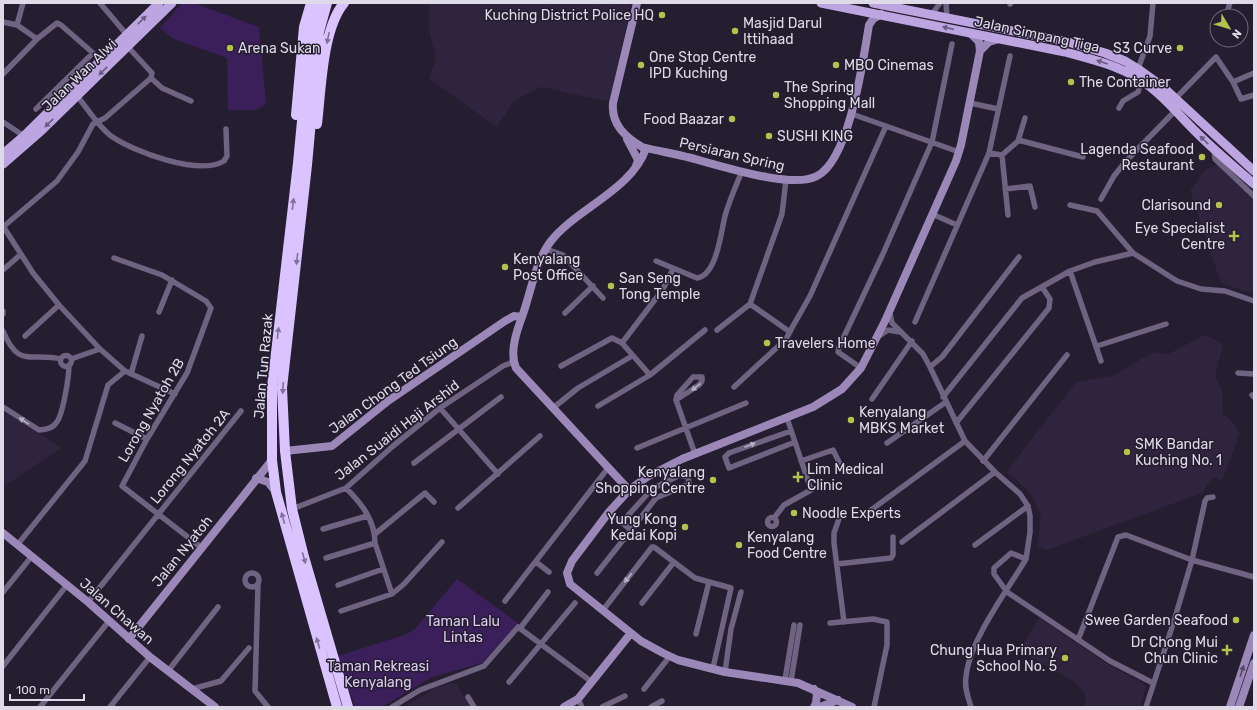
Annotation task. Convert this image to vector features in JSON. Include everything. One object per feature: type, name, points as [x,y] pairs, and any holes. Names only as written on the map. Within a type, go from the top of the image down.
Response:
[{"type":"highway","points":[[300,185],[293,163],[298,81],[304,27],[311,3]]},
{"type":"highway","points":[[303,164],[311,30],[319,3]]},
{"type":"highway","points":[[303,164],[318,32],[328,3]]},
{"type":"highway","points":[[300,185],[313,162],[328,39],[336,15],[344,3]]},
{"type":"highway","name":"Jalan Tun Razak","points":[[303,164],[272,387],[272,460],[276,492],[337,707]]},
{"type":"highway","name":"Jalan Tun Razak","points":[[300,185],[282,388],[285,452],[292,509],[304,557],[348,707]]},
{"type":"main road","name":"Jalan Wan Alwi","points":[[3,154],[24,136],[159,3]]},
{"type":"main road","name":"Jalan Wan Alwi","points":[[3,164],[77,96],[172,3]]},
{"type":"main road","name":"Jalan Simpang Tiga","points":[[821,3],[1065,52],[1102,62],[1141,81],[1175,111],[1214,150],[1254,184]]},
{"type":"main road","name":"Jalan Simpang Tiga","points":[[873,3],[1068,42],[1105,53],[1138,69],[1176,98],[1253,168]]},
{"type":"street","points":[[17,25],[23,3]]},
{"type":"street","points":[[637,3],[612,112],[615,122],[625,135],[638,160],[638,164]]},
{"type":"street","points":[[932,14],[940,3]]},
{"type":"street","points":[[946,3],[947,17]]},
{"type":"street","points":[[1138,69],[1150,36],[1153,3]]},
{"type":"street","points":[[104,4],[127,35]]},
{"type":"street","points":[[857,10],[869,25],[873,19],[881,14]]},
{"type":"street","points":[[3,22],[17,25],[37,39]]},
{"type":"street","points":[[3,74],[37,39],[57,23],[61,24],[101,60]]},
{"type":"street","name":"Persiaran Spring","points":[[625,135],[646,148],[742,171],[786,180],[812,179],[823,172],[834,157],[852,114],[869,25]]},
{"type":"street","points":[[852,707],[814,689],[788,681],[725,672],[670,656],[641,641],[570,584],[567,573],[572,562],[610,512],[629,490],[665,467],[814,406],[835,394],[848,383],[861,368],[890,309],[959,152],[980,51],[979,42],[970,33]]},
{"type":"street","points":[[980,51],[989,42],[999,39]]},
{"type":"street","points":[[861,368],[838,352],[839,347],[882,256],[932,142],[952,44]]},
{"type":"street","points":[[128,46],[152,73],[151,78],[105,118],[91,126],[78,152],[58,181],[3,226],[20,255],[59,305],[100,349],[125,371],[175,394]]},
{"type":"street","points":[[36,110],[93,53]]},
{"type":"street","points":[[915,322],[989,153],[1010,56]]},
{"type":"street","points":[[1176,98],[1216,57],[1233,82],[1241,99],[1254,95]]},
{"type":"street","points":[[1233,82],[1254,73]]},
{"type":"street","points":[[151,78],[162,88],[191,101]]},
{"type":"street","points":[[1119,108],[1123,101],[1138,92],[1141,81]]},
{"type":"street","points":[[77,96],[98,122],[112,136],[158,157],[183,164],[200,166],[217,164],[224,161],[227,156],[226,129]]},
{"type":"street","points":[[970,103],[998,109]]},
{"type":"street","points":[[1101,199],[1114,176],[1126,161],[1175,111]]},
{"type":"street","points":[[852,114],[959,152]]},
{"type":"street","points":[[989,153],[1002,155],[1018,142],[1025,118]]},
{"type":"street","points":[[3,122],[24,136]]},
{"type":"street","points":[[734,386],[786,339],[810,296],[886,126]]},
{"type":"street","points":[[1018,142],[1029,142],[1083,157]]},
{"type":"street","points":[[638,164],[646,148]]},
{"type":"street","points":[[1214,150],[1215,159],[1254,196]]},
{"type":"street","points":[[629,490],[516,368],[513,362],[515,343],[538,266],[546,249],[558,233],[601,200],[638,164],[652,155],[671,154]]},
{"type":"street","points":[[1002,155],[1008,215]]},
{"type":"street","points":[[656,261],[697,278],[706,275],[720,244],[726,214],[742,171]]},
{"type":"street","points":[[717,330],[750,304],[782,214],[786,180]]},
{"type":"street","points":[[1005,189],[1030,186],[1035,207]]},
{"type":"street","points":[[1070,205],[1097,210],[1133,253],[1176,281],[1201,289],[1225,291],[1254,301]]},
{"type":"street","points":[[932,214],[957,225]]},
{"type":"street","points":[[546,249],[564,255],[604,298]]},
{"type":"street","points":[[887,443],[944,400],[1022,298],[1070,271],[1095,262],[1133,253]]},
{"type":"street","points":[[3,270],[20,255]]},
{"type":"street","points":[[930,367],[942,357],[1019,257]]},
{"type":"street","points":[[114,258],[172,280],[159,312]]},
{"type":"street","points":[[622,343],[658,296],[673,269]]},
{"type":"street","points":[[1070,271],[1101,361]]},
{"type":"street","name":"Lorong Nyatoh 2B","points":[[158,515],[122,486],[147,439],[190,368],[211,308],[206,301],[172,280]]},
{"type":"street","points":[[566,313],[593,286]]},
{"type":"street","points":[[956,423],[1049,308],[1050,298],[1042,287]]},
{"type":"street","name":"Jalan Chong Ted Tsiung","points":[[285,452],[332,446],[388,401],[509,318],[528,301]]},
{"type":"street","points":[[750,304],[790,332]]},
{"type":"street","points":[[25,336],[59,305]]},
{"type":"street","points":[[890,309],[890,318],[892,323],[912,341],[930,367],[944,400],[965,441],[983,461],[1020,494],[1028,506],[1030,516],[1030,532],[1026,559],[985,627],[968,664],[965,677],[971,707]]},
{"type":"street","points":[[509,318],[521,320]]},
{"type":"street","points":[[1097,346],[1166,324]]},
{"type":"street","points":[[598,406],[650,375],[704,330]]},
{"type":"street","points":[[877,337],[888,330],[904,334]]},
{"type":"street","points":[[3,331],[13,349],[20,355],[29,358],[47,357],[61,359],[66,355],[71,359]]},
{"type":"street","points":[[131,374],[142,336]]},
{"type":"street","points":[[561,366],[612,338],[622,343],[650,375]]},
{"type":"street","points":[[872,399],[912,341]]},
{"type":"street","points":[[3,406],[36,429],[47,429],[53,426],[58,421],[67,384],[68,365],[71,359],[100,349]]},
{"type":"street","points":[[983,461],[1067,355]]},
{"type":"street","points":[[553,408],[578,388],[632,356]]},
{"type":"street","points":[[61,359],[64,366],[68,365]]},
{"type":"street","name":"Jalan Suaidi Haji Arshid","points":[[292,509],[346,488],[440,408],[503,366],[513,362]]},
{"type":"street","points":[[18,544],[85,461],[108,385],[125,371]]},
{"type":"street","points":[[1238,372],[1254,374]]},
{"type":"street","points":[[676,400],[699,385],[702,381],[702,376],[693,377],[677,395],[676,400],[695,454]]},
{"type":"street","points":[[414,463],[501,397]]},
{"type":"street","points":[[637,448],[746,403]]},
{"type":"street","points":[[440,408],[498,474]]},
{"type":"street","name":"Lorong Nyatoh 2A","points":[[88,602],[241,411]]},
{"type":"street","points":[[774,518],[784,505],[811,490],[787,418]]},
{"type":"street","points":[[115,423],[147,439]]},
{"type":"street","points":[[791,431],[729,453],[725,457],[729,468],[795,442]]},
{"type":"street","points":[[458,508],[540,436]]},
{"type":"street","points":[[866,513],[965,441]]},
{"type":"street","points":[[801,461],[833,450],[844,472]]},
{"type":"street","name":"Jalan Nyatoh","points":[[129,639],[256,478],[272,460]]},
{"type":"street","points":[[505,601],[608,468]]},
{"type":"street","points":[[902,542],[995,472]]},
{"type":"street","points":[[597,573],[656,498],[689,484],[688,477],[680,475],[652,488],[622,522]]},
{"type":"street","points":[[256,478],[268,482],[276,492]]},
{"type":"street","points":[[346,488],[359,501],[375,534],[375,543],[392,594]]},
{"type":"street","points":[[375,534],[425,493],[434,502]]},
{"type":"street","points":[[1146,707],[1192,560],[1205,501],[1208,498],[1213,497]]},
{"type":"street","points":[[975,545],[1028,506]]},
{"type":"street","points":[[610,512],[632,530]]},
{"type":"street","points":[[158,515],[202,548]]},
{"type":"street","points":[[323,530],[367,516]]},
{"type":"street","points":[[840,516],[834,537],[844,622]]},
{"type":"street","name":"Jalan Chawan","points":[[3,533],[88,602],[150,657],[215,707]]},
{"type":"street","points":[[1078,640],[1118,537],[1126,535],[1192,560],[1254,577]]},
{"type":"street","points":[[837,564],[891,558],[893,555],[893,537]]},
{"type":"street","points":[[341,611],[392,594],[404,584],[442,542]]},
{"type":"street","points":[[326,558],[375,543]]},
{"type":"street","points":[[603,610],[652,547],[656,548],[695,578],[731,588],[713,668]]},
{"type":"street","points":[[1026,559],[1012,553],[994,568],[994,574],[1007,592],[1110,661],[1153,683]]},
{"type":"street","points":[[3,592],[32,556]]},
{"type":"street","points":[[536,562],[549,572]]},
{"type":"street","points":[[642,603],[674,562]]},
{"type":"street","points":[[338,585],[383,569]]},
{"type":"street","points":[[696,634],[709,582]]},
{"type":"street","points":[[258,584],[255,691],[268,707]]},
{"type":"street","points":[[3,666],[67,585]]},
{"type":"street","points":[[392,707],[420,690],[484,666],[516,629],[521,627],[548,592]]},
{"type":"street","points":[[725,672],[731,629],[741,592]]},
{"type":"street","points":[[509,682],[575,603]]},
{"type":"street","points":[[168,671],[218,607]]},
{"type":"street","points":[[830,623],[873,619],[884,620],[888,625],[887,645],[874,707]]},
{"type":"street","points":[[40,707],[109,621]]},
{"type":"street","points":[[788,681],[797,625]]},
{"type":"street","points":[[521,627],[592,682]]},
{"type":"street","points":[[564,707],[578,699],[631,633]]},
{"type":"street","points":[[1230,707],[1254,636]]},
{"type":"street","points":[[192,689],[221,681],[249,648]]},
{"type":"street","points":[[644,689],[670,656]]},
{"type":"street","points":[[110,707],[150,657]]},
{"type":"street","points":[[1239,707],[1254,663]]},
{"type":"street","points":[[814,689],[818,694],[814,707]]},
{"type":"street","points":[[602,707],[625,696]]},
{"type":"street","points":[[468,698],[474,707]]},
{"type":"street","points":[[578,699],[582,707]]},
{"type":"street","points":[[820,707],[838,700]]},
{"type":"street","points":[[651,707],[662,701]]},
{"type":"shaded area","points":[[429,3],[631,3],[610,102],[541,87],[514,101],[497,127],[429,79],[436,58],[429,31]]},
{"type":"shaded area","points":[[1217,164],[1254,199],[1254,294],[1221,283],[1190,191],[1204,171]]},
{"type":"shaded area","name":"SMK Bandar Kuching No. 1","points":[[1205,335],[1223,344],[1215,378],[1222,389],[1223,414],[1232,421],[1240,433],[1222,481],[1213,477],[1202,493],[1047,550],[1037,547],[1041,517],[1032,496],[1015,478],[1006,472],[1076,382],[1112,376],[1153,352],[1168,354]]},
{"type":"shaded area","points":[[3,409],[61,448],[3,487]]},
{"type":"shaded area","name":"Chung Hua Primary School No. 5","points":[[1039,618],[1109,665],[1143,683],[1146,687],[1140,707],[1084,707],[1086,701],[1084,693],[1075,682],[1019,651]]},
{"type":"shaded area","points":[[456,683],[470,707],[404,707],[437,687]]},
{"type":"green space","name":"Arena Sukan","points":[[182,3],[194,3],[259,27],[266,104],[256,110],[228,110],[227,58],[174,39],[160,28]]},
{"type":"green space","points":[[457,579],[518,623],[482,663],[432,677],[382,707],[355,707],[338,656],[404,635],[415,629]]},
{"type":"place","name":"Kuching District Police HQ","points":[[662,15]]},
{"type":"place","name":"Masjid Darul Ittihaad","points":[[735,31]]},
{"type":"place","name":"Arena Sukan","points":[[230,48]]},
{"type":"place","name":"S3 Curve","points":[[1180,48]]},
{"type":"place","name":"One Stop Centre IPD Kuching","points":[[641,65]]},
{"type":"place","name":"MBO Cinemas","points":[[836,65]]},
{"type":"place","name":"The Container","points":[[1071,82]]},
{"type":"place","name":"The Spring Shopping Mall","points":[[776,95]]},
{"type":"place","name":"Food Baazar","points":[[732,119]]},
{"type":"place","name":"SUSHI KING","points":[[769,136]]},
{"type":"place","name":"Lagenda Seafood Restaurant","points":[[1202,157]]},
{"type":"place","name":"Clarisound","points":[[1219,205]]},
{"type":"place","name":"Eye Specialist Centre","points":[[1234,236]]},
{"type":"place","name":"Kenyalang Post Office","points":[[505,267]]},
{"type":"place","name":"San Seng Tong Temple","points":[[611,286]]},
{"type":"place","name":"Travelers Home","points":[[767,343]]},
{"type":"place","name":"Kenyalang MBKS Market","points":[[851,420]]},
{"type":"place","name":"SMK Bandar Kuching No. 1","points":[[1127,452]]},
{"type":"place","name":"Lim Medical Clinic","points":[[798,477]]},
{"type":"place","name":"Kenyalang Shopping Centre","points":[[713,480]]},
{"type":"place","name":"Noodle Experts","points":[[794,513]]},
{"type":"place","name":"Yung Kong Kedai Kopi","points":[[685,527]]},
{"type":"place","name":"Kenyalang Food Centre","points":[[739,545]]},
{"type":"place","name":"Swee Garden Seafood","points":[[1236,620]]},
{"type":"place","name":"Dr Chong Mui Chun Clinic","points":[[1227,650]]},
{"type":"place","name":"Chung Hua Primary School No. 5","points":[[1065,658]]},
{"type":"park label","name":"Taman Lalu Lintas","points":[[463,630]]},
{"type":"park label","name":"Taman Rekreasi Kenyalang","points":[[378,674]]}]
